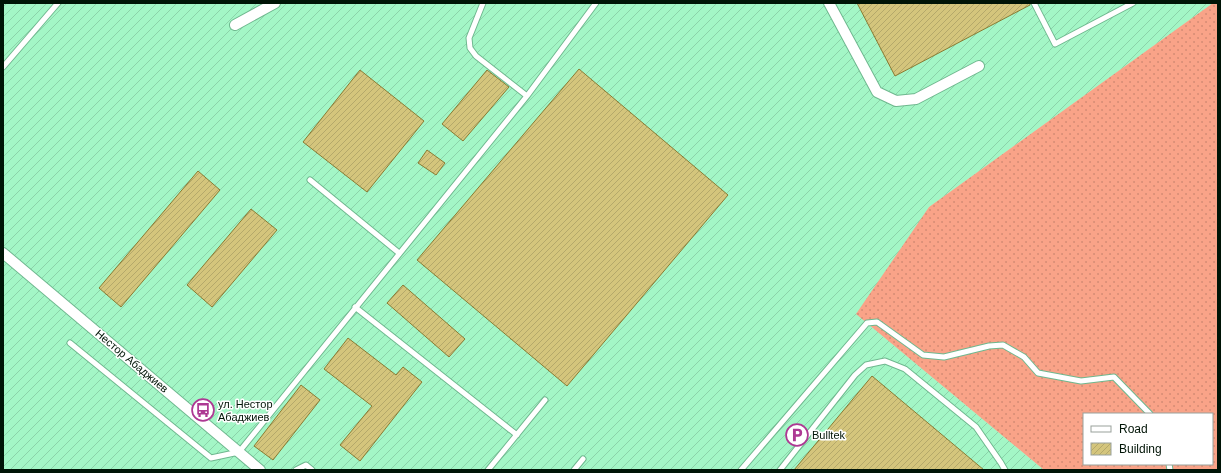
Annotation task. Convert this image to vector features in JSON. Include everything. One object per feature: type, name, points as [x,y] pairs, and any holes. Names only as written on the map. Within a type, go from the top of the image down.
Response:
[{"type":"street","points":[[235,25],[275,3]]},
{"type":"street","points":[[829,3],[876,92],[896,101],[916,98],[979,66]]},
{"type":"street","name":"Нестор Абаджиев","points":[[3,253],[260,470]]},
{"type":"lane","points":[[3,67],[58,3]]},
{"type":"lane","points":[[483,3],[469,38],[470,48],[476,56],[527,96]]},
{"type":"lane","points":[[70,343],[210,458],[239,452],[527,96],[596,3]]},
{"type":"lane","points":[[1034,3],[1055,44],[1133,3]]},
{"type":"lane","points":[[310,180],[399,254]]},
{"type":"lane","points":[[355,307],[517,435]]},
{"type":"lane","points":[[741,470],[867,323],[876,322],[923,355],[944,357],[989,346],[1003,345],[1024,357],[1038,373],[1081,381],[1114,377],[1149,413]]},
{"type":"lane","points":[[780,470],[855,375],[866,365],[885,362],[905,368],[976,427],[1005,470]]},
{"type":"lane","points":[[488,470],[545,400]]},
{"type":"lane","points":[[574,470],[583,459]]},
{"type":"lane","points":[[296,470],[306,465],[312,470]]},
{"type":"shaded area","points":[[3,3],[1213,3],[929,207],[867,323],[1044,470],[3,470]]},
{"type":"shaded area","points":[[1213,3],[1218,3],[1218,470],[1044,470],[856,314],[929,207]]},
{"type":"building","points":[[857,3],[1030,3],[1030,5],[895,76]]},
{"type":"building","points":[[579,69],[728,195],[567,386],[417,260]]},
{"type":"building","points":[[360,70],[424,121],[367,192],[303,142]]},
{"type":"building","points":[[487,70],[509,87],[463,141],[442,124]]},
{"type":"building","points":[[427,150],[445,163],[436,175],[418,163]]},
{"type":"building","points":[[198,171],[220,190],[121,307],[99,288]]},
{"type":"building","points":[[251,209],[277,230],[212,307],[187,285]]},
{"type":"building","points":[[403,285],[465,339],[449,357],[387,303]]},
{"type":"building","points":[[348,338],[396,375],[403,367],[422,382],[360,461],[340,445],[372,406],[324,369]]},
{"type":"building","points":[[872,376],[984,470],[794,470]]},
{"type":"building","points":[[301,385],[320,400],[273,460],[254,446]]},
{"type":"place","name":"ул. Нестор Абаджиев","points":[[203,410]]},
{"type":"place","name":"Bulltek","points":[[797,435]]}]
